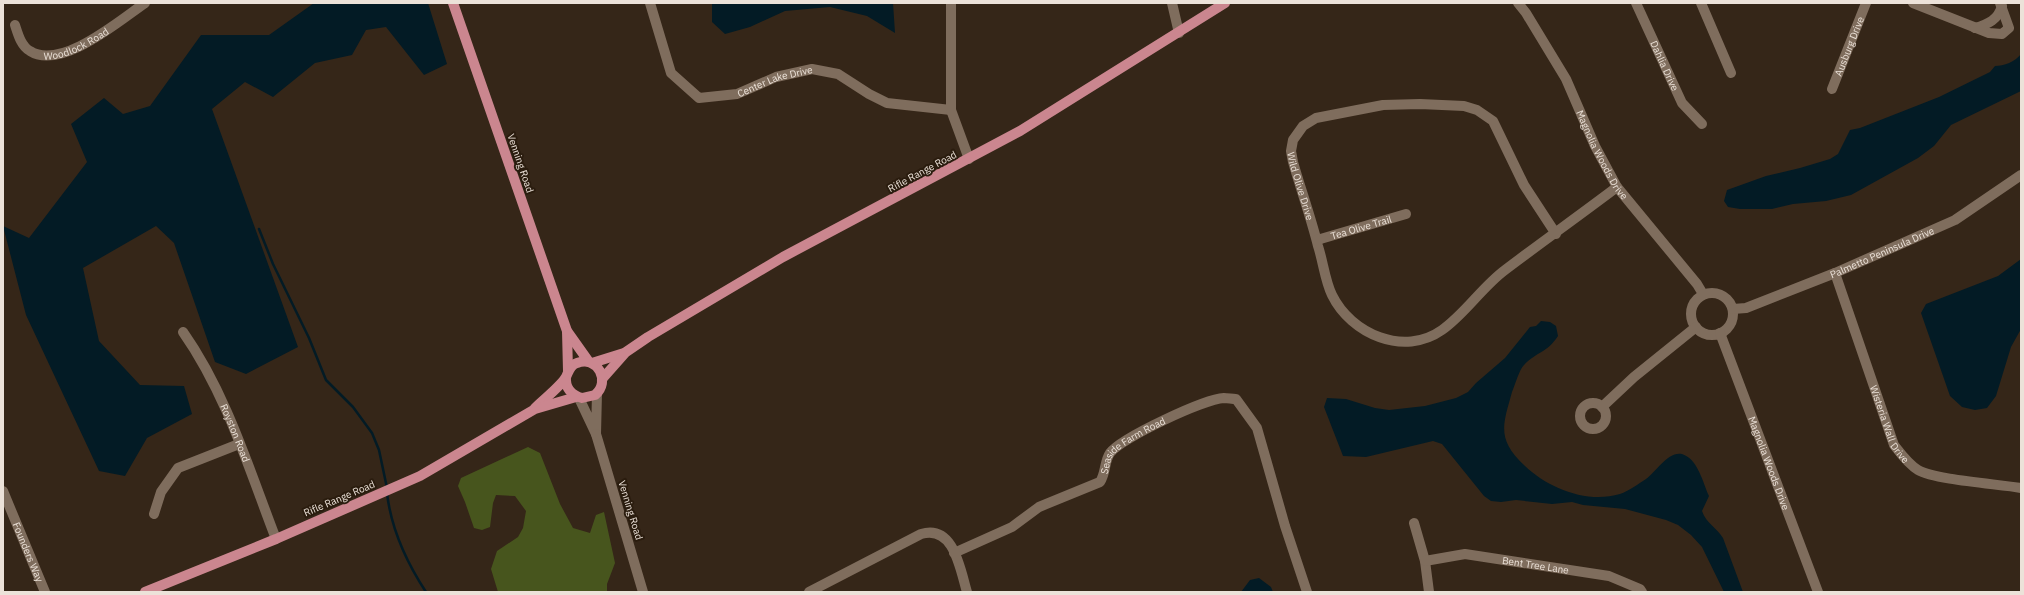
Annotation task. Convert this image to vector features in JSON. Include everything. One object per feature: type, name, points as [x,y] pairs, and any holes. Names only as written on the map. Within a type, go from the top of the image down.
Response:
[{"type":"main road","name":"Venning Road","points":[[453,3],[567,330],[591,363]]},
{"type":"main road","name":"Rifle Range Road","points":[[591,363],[626,352],[783,257],[1020,132],[1178,34],[1225,3]]},
{"type":"main road","name":"Venning Road","points":[[567,330],[567,374]]},
{"type":"main road","name":"Rifle Range Road","points":[[603,378],[626,352]]},
{"type":"main road","points":[[577,363],[591,363],[599,369],[603,378],[602,386],[597,393],[590,397],[578,397],[568,389],[567,374],[577,363]]},
{"type":"main road","name":"Rifle Range Road","points":[[535,409],[567,374]]},
{"type":"main road","name":"Rifle Range Road","points":[[145,592],[420,476],[535,409],[578,397]]},
{"type":"street","name":"Woodlock Road","points":[[15,25],[19,38],[30,51],[45,56],[60,55],[89,41],[145,3]]},
{"type":"street","name":"Center Lake Drive","points":[[650,3],[671,72],[699,98],[737,94],[776,77],[812,69],[838,74],[869,94],[887,103],[951,110]]},
{"type":"street","points":[[950,3],[951,110],[969,159]]},
{"type":"street","points":[[1172,3],[1178,34]]},
{"type":"street","name":"Magnolia Woods Drive","points":[[1518,3],[1566,79],[1595,146],[1617,187],[1697,284],[1703,294]]},
{"type":"street","name":"Dahlia Drive","points":[[1636,3],[1682,103],[1702,124]]},
{"type":"street","points":[[1701,3],[1731,74]]},
{"type":"street","name":"Ausburg Drive","points":[[1832,89],[1866,3]]},
{"type":"street","points":[[1913,3],[1989,33],[2002,34],[2009,28],[2008,20],[2001,5]]},
{"type":"street","points":[[1975,28],[1988,24],[1999,15],[2001,5]]},
{"type":"street","name":"Wild Olive Drive","points":[[1556,234],[1524,185],[1493,121],[1477,110],[1464,106],[1420,104],[1366,108],[1316,118],[1303,126],[1293,140],[1291,151],[1293,162],[1332,295],[1350,320],[1366,332],[1383,339],[1403,342],[1422,339],[1442,331],[1504,271],[1556,234],[1617,187]]},
{"type":"street","name":"Palmetto Peninsula Drive","points":[[1733,309],[1746,308],[1835,273],[1955,220],[2021,175]]},
{"type":"street","name":"Tea Olive Trail","points":[[1317,240],[1406,214]]},
{"type":"street","name":"Wisteria Wall Drive","points":[[1835,273],[1894,445],[1907,461],[1918,470],[1938,476],[2021,488]]},
{"type":"street","points":[[1713,292],[1720,294],[1727,298],[1733,309],[1731,324],[1720,333],[1708,334],[1696,327],[1692,320],[1691,312],[1697,298],[1703,294],[1713,292]]},
{"type":"street","points":[[1602,407],[1634,377],[1696,327]]},
{"type":"street","name":"Royston Road","points":[[183,332],[211,378],[276,538]]},
{"type":"street","name":"Magnolia Woods Drive","points":[[1720,333],[1818,592]]},
{"type":"street","name":"Venning Road","points":[[596,434],[597,393]]},
{"type":"street","name":"Venning Road","points":[[578,397],[596,434],[643,592]]},
{"type":"street","name":"Seaside Farm Road","points":[[954,553],[1012,527],[1039,507],[1100,482],[1110,452],[1134,435],[1213,400],[1224,398],[1236,400],[1257,428],[1285,526],[1307,592]]},
{"type":"street","points":[[154,514],[161,492],[178,468],[239,444]]},
{"type":"street","name":"Founders Way","points":[[3,491],[45,592]]},
{"type":"street","points":[[1414,523],[1425,561],[1429,592]]},
{"type":"street","points":[[809,592],[927,532],[936,533],[945,538],[954,553],[967,592]]},
{"type":"street","name":"Bent Tree Lane","points":[[1425,561],[1465,554],[1609,576],[1640,589],[1642,592]]},
{"type":"green space","points":[[528,447],[540,453],[560,504],[573,528],[590,533],[596,515],[604,512],[615,563],[607,584],[607,592],[498,592],[491,569],[497,551],[518,537],[523,528],[526,511],[515,496],[496,495],[493,503],[490,527],[482,530],[474,528],[458,486],[461,478]]},
{"type":"water","points":[[314,3],[428,3],[447,64],[424,75],[386,27],[366,30],[352,55],[315,63],[273,97],[245,82],[212,109],[298,347],[246,374],[215,362],[174,243],[156,226],[83,268],[99,341],[140,385],[184,386],[192,414],[147,438],[125,476],[99,471],[26,315],[3,226],[29,238],[87,162],[71,124],[104,98],[123,114],[150,106],[201,35],[269,35]]},
{"type":"water","points":[[712,3],[893,3],[895,33],[867,16],[830,7],[785,11],[750,27],[725,34],[712,22]]},
{"type":"water","points":[[2021,54],[2021,91],[1951,125],[1934,146],[1918,158],[1851,195],[1826,201],[1793,204],[1772,209],[1740,209],[1728,207],[1724,201],[1727,190],[1766,176],[1830,159],[1838,154],[1850,130],[1860,128],[1939,97],[1990,72],[1995,66],[2013,61]]},
{"type":"water","points":[[2021,259],[2021,329],[2011,347],[1996,396],[1987,408],[1975,410],[1962,407],[1950,396],[1921,313],[1926,304],[1998,276]]},
{"type":"water","points":[[1541,321],[1550,322],[1556,326],[1558,336],[1550,346],[1533,357],[1522,367],[1512,392],[1506,414],[1504,431],[1509,448],[1525,466],[1545,481],[1569,492],[1594,497],[1607,497],[1623,493],[1650,476],[1662,463],[1672,456],[1682,454],[1688,457],[1696,466],[1709,496],[1702,511],[1706,519],[1723,538],[1743,592],[1724,592],[1702,547],[1691,535],[1678,525],[1666,520],[1625,509],[1583,505],[1572,502],[1552,504],[1516,500],[1501,502],[1491,501],[1484,496],[1442,444],[1433,441],[1366,457],[1343,456],[1324,407],[1327,398],[1346,399],[1375,408],[1389,410],[1425,406],[1456,398],[1468,392],[1476,383],[1505,358],[1530,327],[1536,326]]},
{"type":"water","points":[[1259,578],[1271,587],[1273,592],[1241,592],[1250,580]]},
{"type":"waterway","points":[[259,229],[273,264],[309,338],[326,380],[353,407],[372,433],[379,450],[387,488]]},
{"type":"waterway","points":[[387,493],[392,519],[401,545],[412,569],[426,592]]}]
